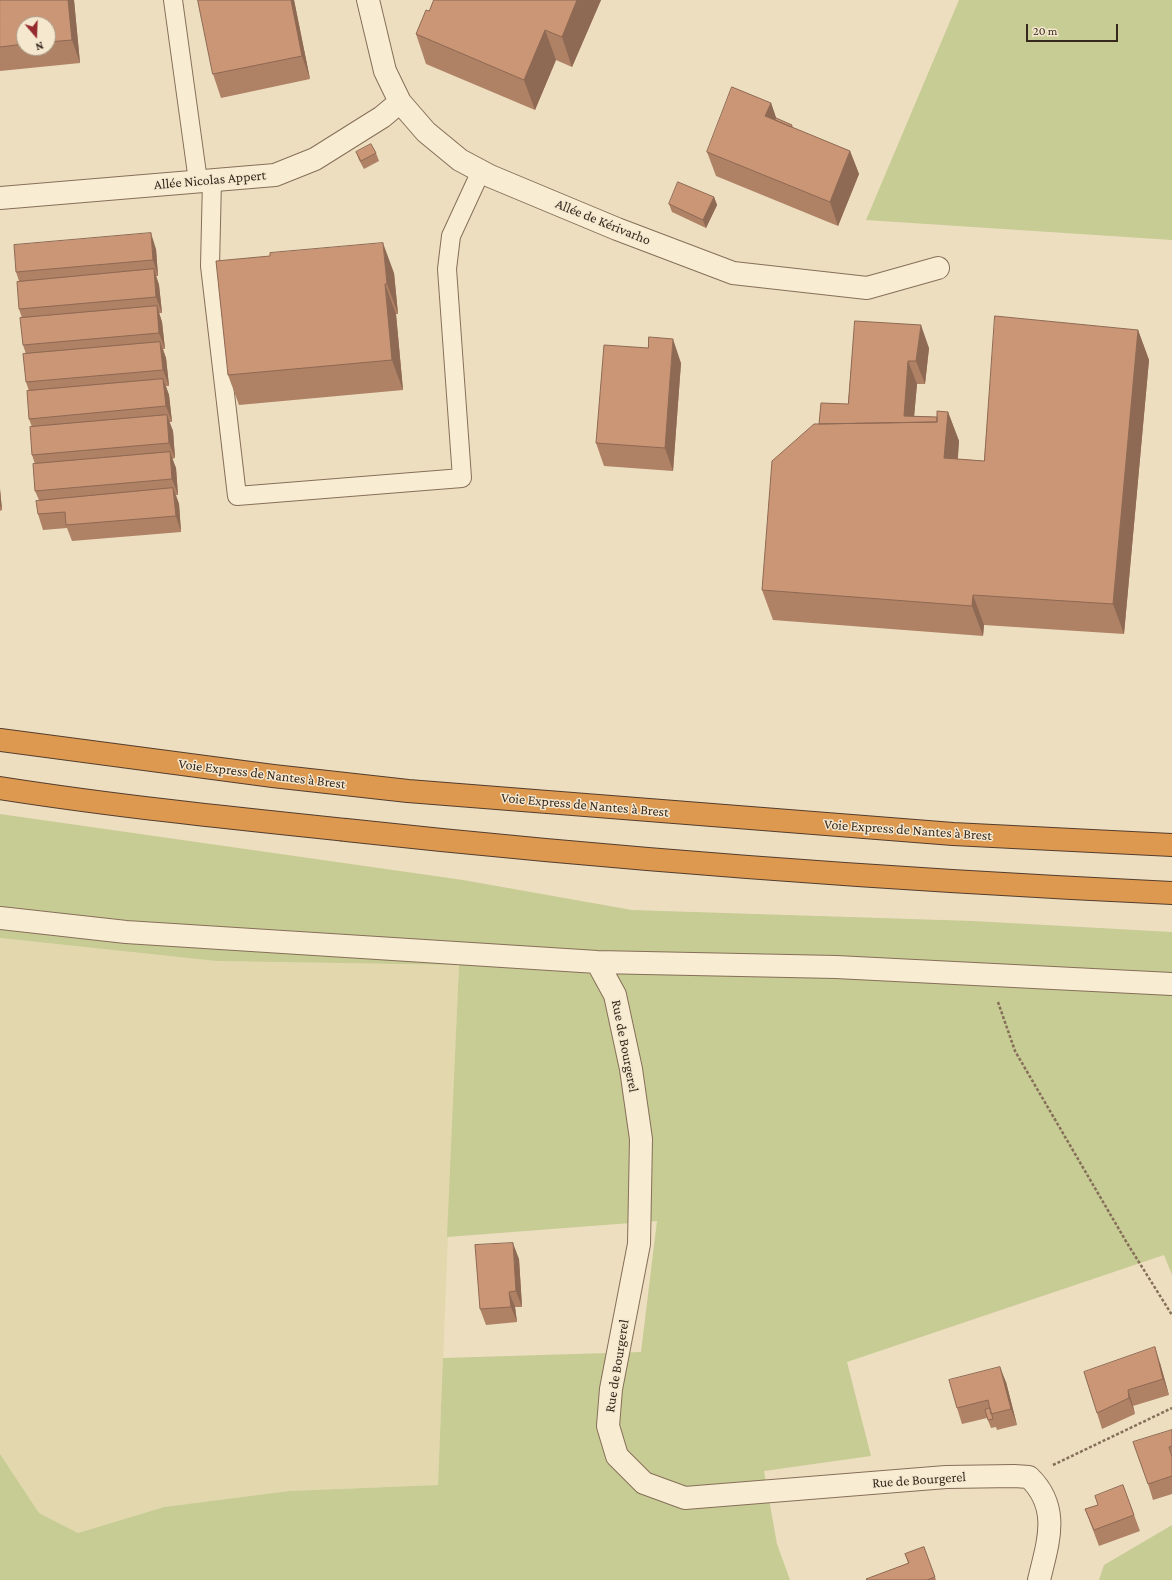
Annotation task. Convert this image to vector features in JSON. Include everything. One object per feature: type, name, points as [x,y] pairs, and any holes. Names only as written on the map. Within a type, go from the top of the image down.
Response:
[{"type":"highway","name":"Voie Express de Nantes à Brest","points":[[0,740],[273,776],[408,791],[953,834],[1172,845]]},
{"type":"highway","points":[[0,788],[207,816],[560,852],[761,869],[1172,893]]},
{"type":"street","name":"Allée de Kérivarho","points":[[368,0],[385,70],[400,102],[426,132],[460,160],[481,171],[617,229],[733,273],[867,288],[938,268]]},
{"type":"street","name":"Allée Nicolas Appert","points":[[0,198],[275,175],[315,159],[382,117],[400,102]]},
{"type":"street","points":[[0,918],[126,932],[597,962],[836,967],[1172,984]]},
{"type":"street","name":"Rue de Bourgerel","points":[[597,962],[615,995],[631,1069],[641,1139],[639,1244],[610,1389],[608,1426],[617,1456],[644,1483],[685,1498],[946,1477],[1029,1477]]},
{"type":"street","points":[[1029,1477],[1038,1486],[1045,1498],[1049,1510],[1048,1542],[1039,1580]]},
{"type":"lane","points":[[173,0],[205,181],[210,266],[237,496],[462,478],[447,269],[451,236],[481,171]]},
{"type":"path","points":[[997,975],[999,1005],[1015,1051],[1127,1243],[1172,1315]]},
{"type":"path","points":[[1029,1477],[1172,1408]]},
{"type":"shaded area","points":[[0,938],[216,961],[459,965],[438,1485],[289,1491],[164,1507],[78,1533],[39,1513],[0,1454]]},
{"type":"green space","points":[[959,0],[1172,0],[1172,240],[866,220]]},
{"type":"green space","points":[[0,814],[463,880],[632,910],[973,921],[1172,932],[1172,1275],[1164,1255],[847,1362],[871,1456],[764,1471],[777,1544],[790,1580],[0,1580],[0,1454],[39,1513],[78,1533],[164,1507],[289,1491],[438,1485],[443,1358],[641,1352],[657,1221],[447,1237],[459,965],[216,961],[0,938]]},
{"type":"green space","points":[[1172,1525],[1172,1580],[1099,1580],[1104,1565]]},
{"type":"building","points":[[0,0],[68,0],[72,40],[56,41],[56,16],[16,16],[16,45],[0,47]]},
{"type":"building","points":[[198,0],[291,0],[302,56],[213,74]]},
{"type":"building","points":[[434,0],[577,0],[562,37],[545,30],[524,80],[416,34],[426,10],[429,11]]},
{"type":"building","points":[[732,87],[771,103],[765,116],[850,151],[830,202],[707,152]]},
{"type":"building","points":[[776,118],[792,125],[791,127],[775,120]]},
{"type":"building","points":[[371,144],[376,153],[361,161],[356,152]]},
{"type":"building","points":[[678,182],[714,197],[703,220],[669,204]]},
{"type":"building","points":[[151,233],[153,260],[16,272],[14,245]]},
{"type":"building","points":[[383,243],[392,360],[228,375],[216,261],[270,256],[270,253]]},
{"type":"building","points":[[154,269],[156,297],[19,309],[17,282]]},
{"type":"building","points":[[157,306],[159,333],[23,345],[20,318]]},
{"type":"building","points":[[995,316],[1138,330],[1113,604],[973,595],[972,606],[762,590],[772,461],[814,424],[937,422],[937,411],[948,412],[944,458],[984,461]]},
{"type":"building","points":[[855,321],[921,325],[916,361],[908,361],[904,416],[937,417],[937,422],[819,424],[821,403],[848,404]]},
{"type":"building","points":[[649,337],[673,339],[665,448],[596,443],[604,345],[648,348]]},
{"type":"building","points":[[160,342],[163,370],[26,382],[23,354]]},
{"type":"building","points":[[163,379],[166,406],[29,419],[27,391]]},
{"type":"building","points":[[167,415],[169,443],[32,455],[30,427]]},
{"type":"building","points":[[170,452],[172,479],[35,491],[33,464]]},
{"type":"building","points":[[173,488],[176,516],[66,525],[65,512],[38,514],[36,501]]},
{"type":"building","points":[[513,1243],[516,1291],[509,1292],[511,1307],[480,1309],[475,1245]]},
{"type":"building","points":[[1155,1347],[1163,1379],[1128,1390],[1129,1398],[1097,1413],[1084,1372]]},
{"type":"building","points":[[1000,1367],[1011,1409],[991,1414],[988,1400],[957,1408],[949,1380]]},
{"type":"building","points":[[990,1408],[993,1419],[988,1420],[985,1410]]},
{"type":"building","points":[[1172,1430],[1172,1446],[1169,1447],[1172,1457],[1172,1476],[1148,1484],[1133,1442]]},
{"type":"building","points":[[1123,1485],[1134,1515],[1094,1530],[1085,1509],[1098,1505],[1095,1496]]},
{"type":"building","points":[[924,1547],[935,1577],[927,1580],[866,1579],[909,1563],[905,1554]]}]
